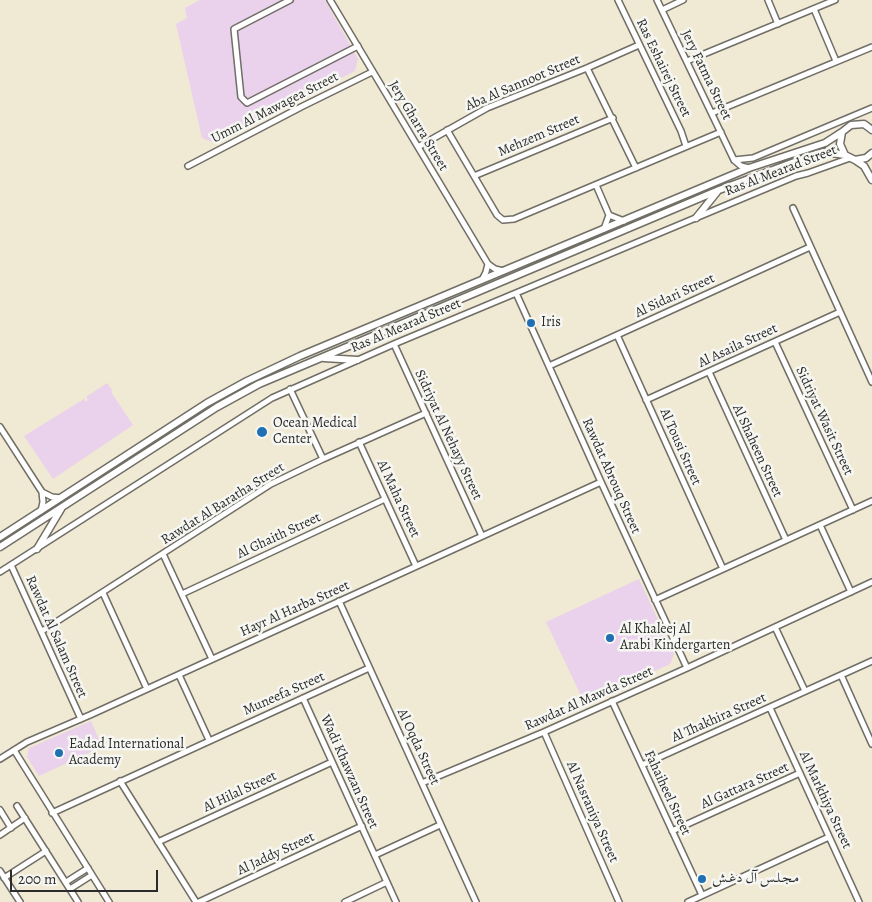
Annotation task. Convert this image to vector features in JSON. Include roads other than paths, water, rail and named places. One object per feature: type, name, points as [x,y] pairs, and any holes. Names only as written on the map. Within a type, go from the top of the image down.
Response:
[{"type":"street","points":[[290,0],[234,29],[241,97],[247,102],[358,46]]},
{"type":"street","name":"Jery Gharra Street","points":[[330,0],[488,264]]},
{"type":"street","name":"Ras Eshairej Street","points":[[618,0],[686,146]]},
{"type":"street","name":"Jery Fatma Street","points":[[657,0],[734,160]]},
{"type":"street","points":[[662,10],[683,0]]},
{"type":"street","points":[[768,0],[778,24]]},
{"type":"street","points":[[687,62],[835,0]]},
{"type":"street","points":[[814,9],[836,61]]},
{"type":"street","name":"Aba Al Sannoot Street","points":[[418,147],[487,108],[639,45]]},
{"type":"street","points":[[712,113],[872,46]]},
{"type":"street","points":[[587,68],[636,168]]},
{"type":"street","name":"Umm Al Mawagea Street","points":[[188,166],[300,107],[372,72]]},
{"type":"street","name":"Ras Al Mearad Street","points":[[734,160],[753,158],[872,108]]},
{"type":"street","name":"Mehzem Street","points":[[474,176],[613,118]]},
{"type":"street","points":[[872,120],[864,124],[872,130]]},
{"type":"street","name":"Ras Al Mearad Street","points":[[0,537],[207,403],[247,381],[300,356],[749,168],[825,143],[852,124],[864,124]]},
{"type":"street","points":[[448,130],[497,215],[504,220],[514,219],[721,132]]},
{"type":"street","points":[[842,132],[840,144],[850,157],[864,166],[872,180]]},
{"type":"street","name":"Ras Al Mearad Street","points":[[0,547],[217,407],[259,384],[719,190],[816,154],[825,152],[850,157]]},
{"type":"street","points":[[850,157],[866,158],[872,153]]},
{"type":"street","name":"Ras Al Mearad Street","points":[[0,572],[236,420],[290,389],[796,176],[816,171],[850,157]]},
{"type":"street","points":[[734,160],[741,166],[749,168]]},
{"type":"street","points":[[729,177],[734,169],[734,160]]},
{"type":"street","points":[[596,185],[609,214],[616,219],[625,221]]},
{"type":"street","points":[[696,218],[719,190]]},
{"type":"street","points":[[793,208],[872,382]]},
{"type":"street","points":[[604,230],[609,214]]},
{"type":"street","name":"Al Sidari Street","points":[[549,366],[810,247]]},
{"type":"street","points":[[482,280],[488,264],[495,269],[504,271]]},
{"type":"street","name":"Rawdat Abrouq Street","points":[[516,293],[687,668]]},
{"type":"street","name":"Al Asaila Street","points":[[646,400],[840,312]]},
{"type":"street","name":"Al Tousi Street","points":[[617,335],[723,569]]},
{"type":"street","name":"Sidriyat Wasit Street","points":[[775,342],[853,510]]},
{"type":"street","name":"Sidriyat Al Nehayy Street","points":[[394,344],[482,536]]},
{"type":"street","points":[[317,358],[357,360]]},
{"type":"street","name":"Al Shaheen Street","points":[[709,372],[786,540]]},
{"type":"street","points":[[290,389],[323,459]]},
{"type":"street","name":"Rawdat Al Baratha Street","points":[[42,631],[271,484],[359,442],[426,413]]},
{"type":"street","points":[[0,427],[42,492],[43,502],[40,511]]},
{"type":"street","name":"Al Maha Street","points":[[359,442],[416,566]]},
{"type":"street","name":"Hayr Al Harba Street","points":[[0,759],[28,742],[601,482]]},
{"type":"street","points":[[42,492],[52,497],[62,498]]},
{"type":"street","name":"Al Ghaith Street","points":[[182,594],[385,499]]},
{"type":"street","points":[[655,600],[872,501]]},
{"type":"street","points":[[37,548],[54,518],[64,505]]},
{"type":"street","points":[[820,525],[851,592]]},
{"type":"street","points":[[163,554],[212,659]]},
{"type":"street","name":"Rawdat Al Salam Street","points":[[11,565],[81,719]]},
{"type":"street","name":"Rawdat Al Mawda Street","points":[[422,783],[544,732],[872,582]]},
{"type":"street","points":[[103,593],[147,689]]},
{"type":"street","name":"Al Oqda Street","points":[[339,601],[476,902]]},
{"type":"street","points":[[775,627],[805,691]]},
{"type":"street","name":"Al Thakhira Street","points":[[642,765],[872,661]]},
{"type":"street","name":"Muneefa Street","points":[[52,813],[369,668]]},
{"type":"street","points":[[179,674],[209,740]]},
{"type":"street","points":[[841,675],[871,741]]},
{"type":"street","name":"Wadi Khawzan Street","points":[[303,698],[396,902]]},
{"type":"street","name":"Fahaiheel Street","points":[[612,701],[702,895]]},
{"type":"street","name":"Al Markhiya Street","points":[[770,708],[859,902]]},
{"type":"street","name":"Al Nasraniya Street","points":[[544,732],[619,902]]},
{"type":"street","points":[[14,750],[109,902]]},
{"type":"street","name":"Al Hilal Street","points":[[158,842],[332,762]]},
{"type":"street","name":"Al Gattara Street","points":[[672,831],[800,773]]},
{"type":"street","points":[[120,781],[197,902]]},
{"type":"street","points":[[17,806],[78,902]]},
{"type":"street","points":[[0,810],[11,828]]},
{"type":"street","points":[[0,835],[25,818]]},
{"type":"street","points":[[375,855],[440,825]]},
{"type":"street","name":"Al Jaddy Street","points":[[197,902],[362,826]]},
{"type":"street","points":[[688,902],[829,837]]},
{"type":"street","points":[[4,878],[46,851]]},
{"type":"street","points":[[66,882],[88,868]]},
{"type":"street","points":[[0,871],[20,902]]},
{"type":"street","points":[[70,889],[92,875]]},
{"type":"street","points":[[345,902],[387,882]]},
{"type":"place","name":"Iris","points":[[531,323]]},
{"type":"place","name":"Ocean Medical Center","points":[[262,432]]},
{"type":"place","name":"Al Khaleej Al Arabi Kindergarten","points":[[610,638]]},
{"type":"place","name":"Eadad International Academy","points":[[59,753]]},
{"type":"place","name":"مـجـلـس آل دغـش","points":[[702,879]]}]
